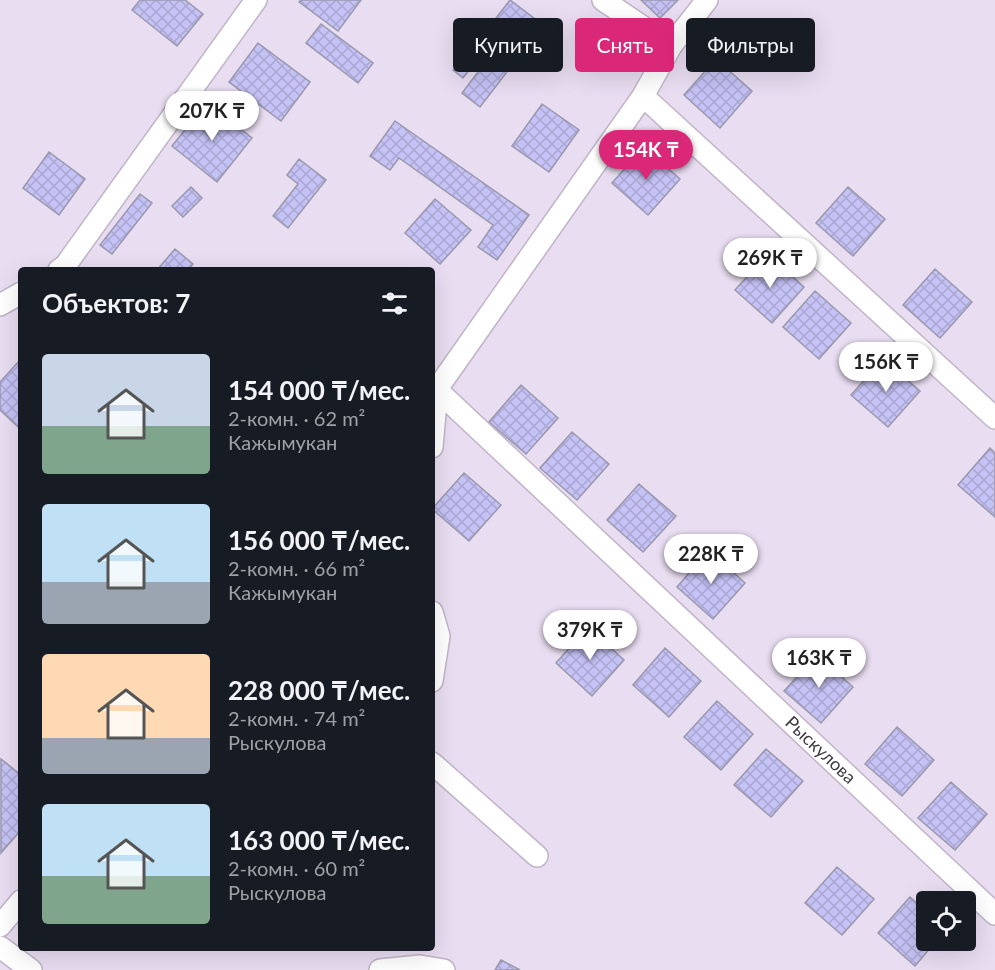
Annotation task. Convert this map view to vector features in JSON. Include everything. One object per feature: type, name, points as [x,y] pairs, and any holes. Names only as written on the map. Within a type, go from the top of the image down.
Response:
[{"type":"street","points":[[603,0],[629,18]]},
{"type":"street","points":[[674,41],[707,0]]},
{"type":"street","points":[[63,267],[248,3]]},
{"type":"street","points":[[435,393],[643,96],[656,72]]},
{"type":"street","points":[[643,96],[995,418]]},
{"type":"street","points":[[0,305],[18,294]]},
{"type":"street","name":"Рыскулова","points":[[435,393],[995,914]]},
{"type":"street","points":[[435,622],[439,636],[435,662]]},
{"type":"street","points":[[435,766],[537,856]]},
{"type":"street","points":[[0,926],[18,905]]},
{"type":"street","points":[[0,947],[31,970]]},
{"type":"street","points":[[380,970],[420,966],[444,970]]},
{"type":"building","points":[[140,0],[185,0],[203,14],[177,46],[132,10]]},
{"type":"building","points":[[301,0],[361,0],[338,31],[299,2]]},
{"type":"building","points":[[510,0],[534,18],[496,18]]},
{"type":"building","points":[[641,0],[678,0],[660,18]]},
{"type":"building","points":[[321,24],[373,63],[358,83],[306,43]]},
{"type":"building","points":[[258,43],[310,82],[281,121],[229,82]]},
{"type":"building","points":[[456,72],[468,72],[463,78]]},
{"type":"building","points":[[478,72],[507,72],[480,107],[462,93]]},
{"type":"building","points":[[704,72],[731,72],[752,91],[720,128],[684,95]]},
{"type":"building","points":[[207,103],[252,138],[217,182],[172,146]]},
{"type":"building","points":[[542,104],[579,130],[549,172],[512,146]]},
{"type":"building","points":[[395,121],[529,215],[497,260],[478,247],[493,225],[399,158],[390,170],[370,156]]},
{"type":"building","points":[[644,147],[680,179],[648,215],[612,183]]},
{"type":"building","points":[[49,152],[85,179],[59,215],[23,188]]},
{"type":"building","points":[[299,159],[326,180],[288,228],[273,216],[298,184],[287,175]]},
{"type":"building","points":[[191,187],[202,198],[183,217],[172,206]]},
{"type":"building","points":[[848,187],[885,219],[853,256],[816,223]]},
{"type":"building","points":[[140,194],[152,203],[112,254],[100,245]]},
{"type":"building","points":[[435,199],[471,230],[440,264],[405,233]]},
{"type":"building","points":[[175,249],[193,264],[190,267],[160,267]]},
{"type":"building","points":[[768,254],[804,287],[772,323],[735,290]]},
{"type":"building","points":[[935,269],[972,302],[940,338],[903,305]]},
{"type":"building","points":[[815,291],[851,323],[819,359],[783,327]]},
{"type":"building","points":[[883,359],[920,391],[888,427],[851,395]]},
{"type":"building","points":[[18,362],[18,427],[0,410],[0,382]]},
{"type":"building","points":[[521,385],[558,418],[526,454],[489,422]]},
{"type":"building","points":[[572,432],[609,464],[577,500],[540,468]]},
{"type":"building","points":[[990,448],[995,453],[995,517],[958,485]]},
{"type":"building","points":[[464,473],[501,505],[469,541],[435,512],[435,506]]},
{"type":"building","points":[[639,484],[676,516],[643,552],[607,520]]},
{"type":"building","points":[[709,550],[745,583],[713,619],[677,587]]},
{"type":"building","points":[[588,627],[624,660],[592,696],[556,663]]},
{"type":"building","points":[[665,648],[701,681],[669,717],[633,685]]},
{"type":"building","points":[[817,655],[853,687],[821,723],[784,691]]},
{"type":"building","points":[[717,701],[753,734],[721,770],[684,737]]},
{"type":"building","points":[[897,727],[934,760],[902,796],[865,764]]},
{"type":"building","points":[[766,749],[803,781],[771,817],[734,785]]},
{"type":"building","points":[[1,759],[18,773],[18,833],[1,853]]},
{"type":"building","points":[[951,782],[987,814],[955,850],[918,818]]},
{"type":"building","points":[[837,867],[874,899],[842,935],[805,903]]},
{"type":"building","points":[[910,897],[916,902],[916,951],[928,951],[915,966],[878,933]]},
{"type":"building","points":[[501,960],[520,970],[495,970]]}]
